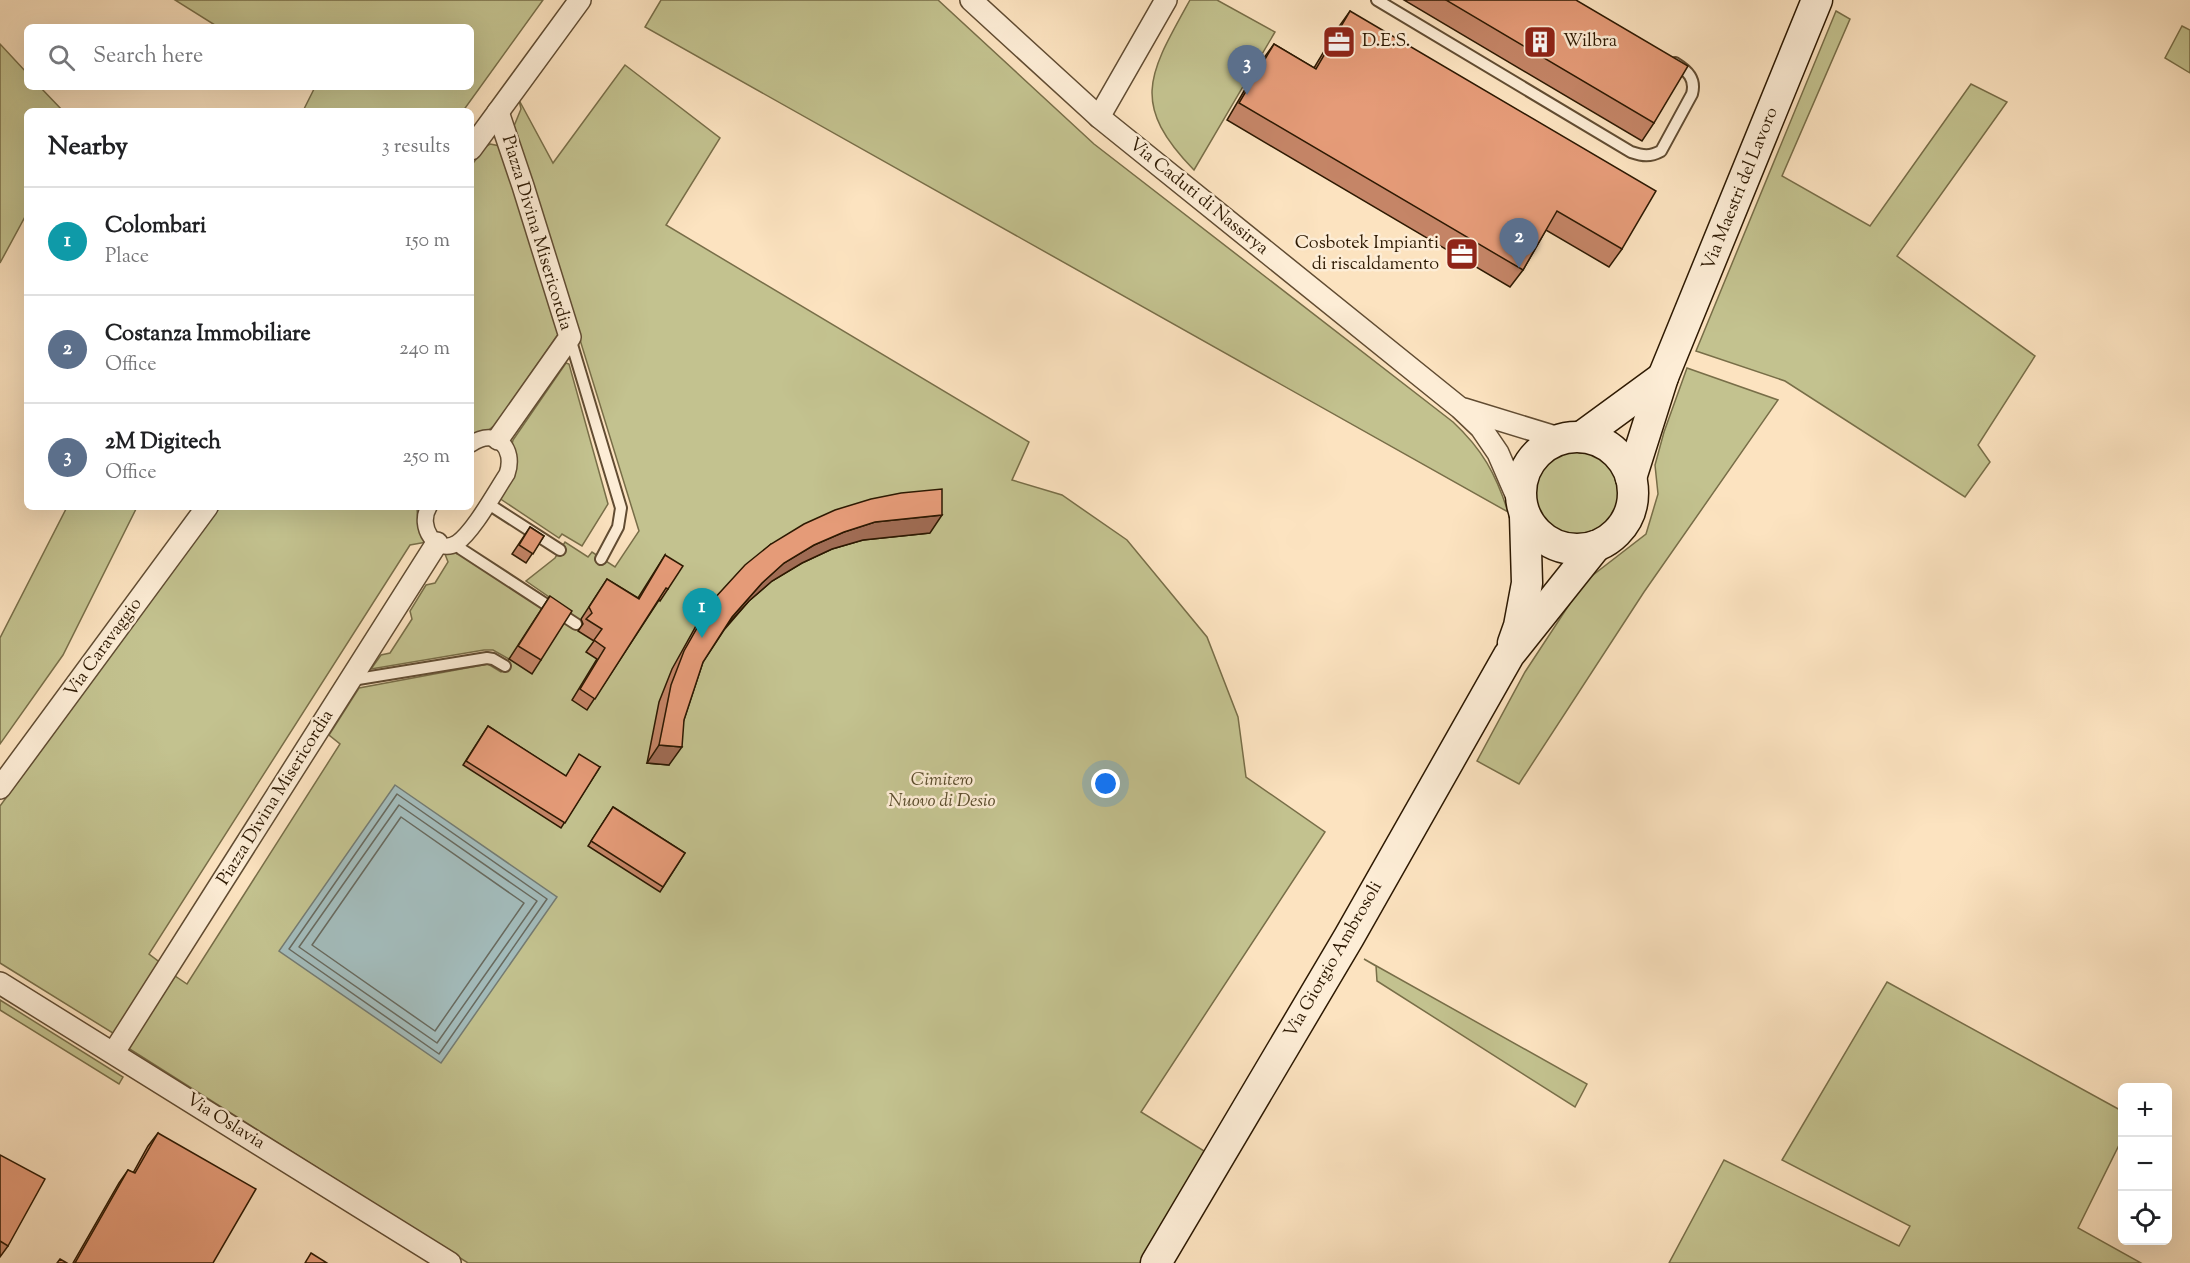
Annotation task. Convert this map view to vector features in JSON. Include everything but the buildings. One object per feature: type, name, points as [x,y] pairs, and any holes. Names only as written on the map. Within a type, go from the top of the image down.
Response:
[{"type":"main road","name":"Via Maestri del Lavoro","points":[[1631,478],[1663,377],[1817,0]]},
{"type":"main road","points":[[1572,438],[1598,441],[1613,450],[1624,462],[1631,478],[1633,495],[1630,511],[1622,526],[1611,538],[1596,546],[1575,550],[1554,545],[1537,534],[1523,511],[1520,489],[1524,472],[1533,457],[1546,446],[1572,438],[1663,377]]},
{"type":"main road","name":"Via Giorgio Ambrosoli","points":[[1509,655],[1519,626],[1527,583],[1523,511]]},
{"type":"main road","name":"Via Giorgio Ambrosoli","points":[[1156,1263],[1349,937],[1509,655],[1596,546]]},
{"type":"street","points":[[474,145],[580,0]]},
{"type":"street","name":"Via Caduti di Nassirya","points":[[971,0],[1099,117],[1460,408],[1481,428],[1498,453],[1523,511]]},
{"type":"street","points":[[1099,117],[1166,0]]},
{"type":"street","name":"Piazza Divina Misericordia","points":[[114,1053],[351,680],[446,543],[466,535],[507,474],[510,466],[509,455],[504,444],[498,439],[570,337],[498,112]]},
{"type":"street","name":"Via Caduti di Nassirya","points":[[1460,408],[1572,438]]},
{"type":"street","points":[[474,443],[487,437],[498,439]]},
{"type":"street","name":"Via Caravaggio","points":[[0,788],[205,510]]},
{"type":"street","points":[[428,510],[424,525],[431,538],[446,543]]},
{"type":"street","name":"Via Oslavia","points":[[0,983],[450,1263]]},
{"type":"lane","points":[[1377,0],[1631,152],[1642,156],[1661,151],[1692,94],[1694,86],[1689,74],[1662,56]]},
{"type":"lane","points":[[570,337],[621,508],[618,527],[601,559]]},
{"type":"lane","points":[[487,503],[560,550]]},
{"type":"lane","points":[[446,543],[461,549],[576,624]]},
{"type":"lane","points":[[351,680],[480,659],[494,659],[505,666]]},
{"type":"green space","points":[[175,0],[543,0],[465,108],[304,108],[314,90],[474,90],[474,24],[213,24]]},
{"type":"green space","points":[[661,0],[938,0],[1094,144],[1453,422],[1472,442],[1487,463],[1508,512],[645,27]]},
{"type":"green space","points":[[1190,0],[1217,0],[1275,32],[1194,170],[1173,146],[1160,126],[1153,106],[1152,88],[1164,48]]},
{"type":"green space","points":[[1836,11],[1850,19],[1782,176],[1870,226],[1971,84],[2007,102],[1897,256],[2035,356],[1978,445],[1990,462],[1965,497],[1785,381],[1696,351]]},
{"type":"green space","points":[[2182,26],[2190,30],[2190,73],[2165,58]]},
{"type":"green space","points":[[0,44],[24,70],[24,90],[43,90],[60,108],[24,108],[24,219],[0,263]]},
{"type":"green space","name":"Cimitero Nuovo di Desio","points":[[625,65],[720,138],[666,225],[1029,442],[1012,480],[1062,495],[1127,540],[1207,637],[1238,717],[1246,777],[1325,832],[1141,1112],[1209,1154],[1143,1263],[468,1263],[128,1048],[175,976],[187,984],[340,744],[329,735],[359,688],[488,664],[501,672],[509,659],[493,650],[371,669],[381,655],[390,653],[412,619],[410,611],[426,585],[435,583],[448,562],[445,554],[452,548],[542,607],[549,597],[526,581],[555,558],[565,542],[588,557],[592,552],[615,567],[639,531],[514,126],[521,109],[519,100],[553,163]]},
{"type":"green space","points":[[490,144],[500,146],[559,333],[495,425],[486,432],[474,433],[474,162]]},
{"type":"green space","points":[[566,363],[569,364],[608,504],[582,546],[562,534],[559,538],[499,498],[513,440]]},
{"type":"green space","points":[[1687,368],[1778,400],[1644,592],[1519,784],[1477,761],[1525,672],[1584,582],[1646,534],[1658,494],[1655,465]]},
{"type":"green space","points":[[1568,450],[1584,450],[1607,462],[1616,476],[1619,493],[1616,510],[1607,524],[1584,536],[1568,536],[1552,529],[1540,517],[1533,501],[1533,485],[1540,469],[1552,457]]},
{"type":"green space","points":[[65,510],[136,510],[63,655],[0,744],[0,638]]},
{"type":"green space","points":[[218,510],[417,510],[418,525],[427,542],[410,545],[149,954],[162,964],[116,1035],[0,963],[0,806]]},
{"type":"green space","points":[[1364,959],[1587,1084],[1575,1107],[1377,981],[1376,966]]},
{"type":"green space","points":[[1887,982],[2118,1109],[2118,1147],[2078,1228],[2141,1263],[1669,1263],[1724,1160],[1899,1246],[1910,1226],[1782,1160]]},
{"type":"green space","points":[[0,1000],[123,1077],[119,1084],[0,1010]]},
{"type":"water","points":[[395,785],[557,897],[441,1063],[279,951]]},
{"type":"place","name":"D.E.S.","points":[[1339,42]]},
{"type":"place","name":"Wilbra","points":[[1540,42]]},
{"type":"place","name":"2M Digitech","points":[[1247,95]]},
{"type":"place","name":"Cosbotek Impianti di riscaldamento","points":[[1462,254]]},
{"type":"place","name":"Costanza Immobiliare","points":[[1519,268]]},
{"type":"place","name":"Colombari","points":[[702,638]]}]
